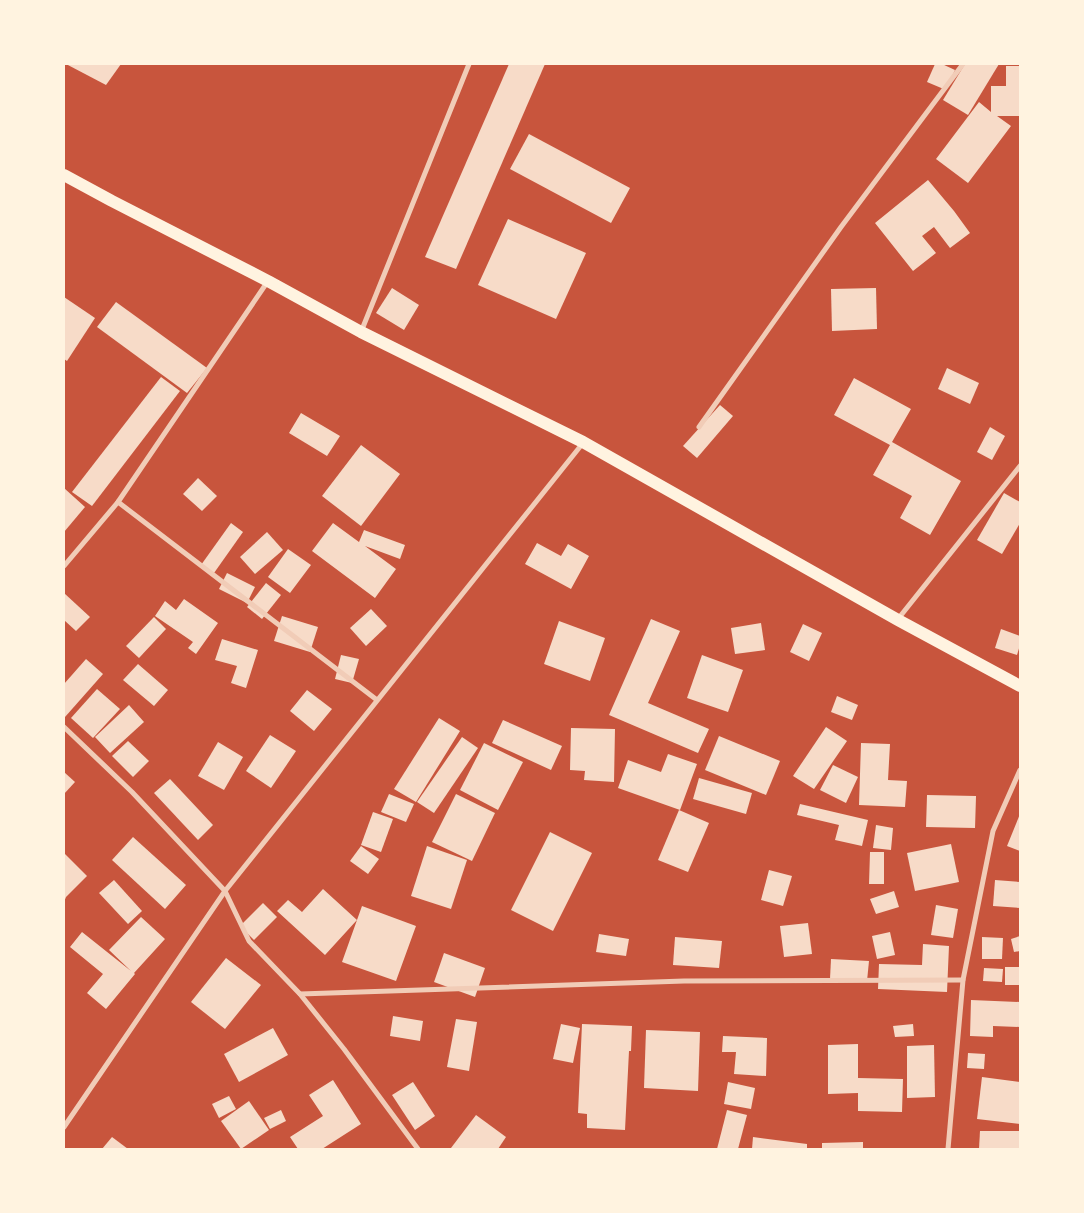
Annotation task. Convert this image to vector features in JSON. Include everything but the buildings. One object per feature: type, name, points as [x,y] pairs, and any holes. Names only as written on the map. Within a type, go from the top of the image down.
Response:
[{"type":"main road","points":[[64,175],[268,281],[361,332],[583,442],[898,620],[1020,686]]},
{"type":"street","points":[[361,332],[469,64]]},
{"type":"street","points":[[700,427],[841,227],[963,64]]},
{"type":"street","points":[[64,566],[118,502],[268,281]]},
{"type":"street","points":[[64,1127],[225,890],[583,442]]},
{"type":"street","points":[[898,620],[1020,466]]},
{"type":"street","points":[[118,502],[377,700]]},
{"type":"street","points":[[64,727],[132,792],[225,890],[249,941],[300,994],[344,1049],[418,1149]]},
{"type":"street","points":[[948,1149],[962,980],[993,830],[1020,770]]},
{"type":"street","points":[[300,994],[684,981],[962,980]]}]
